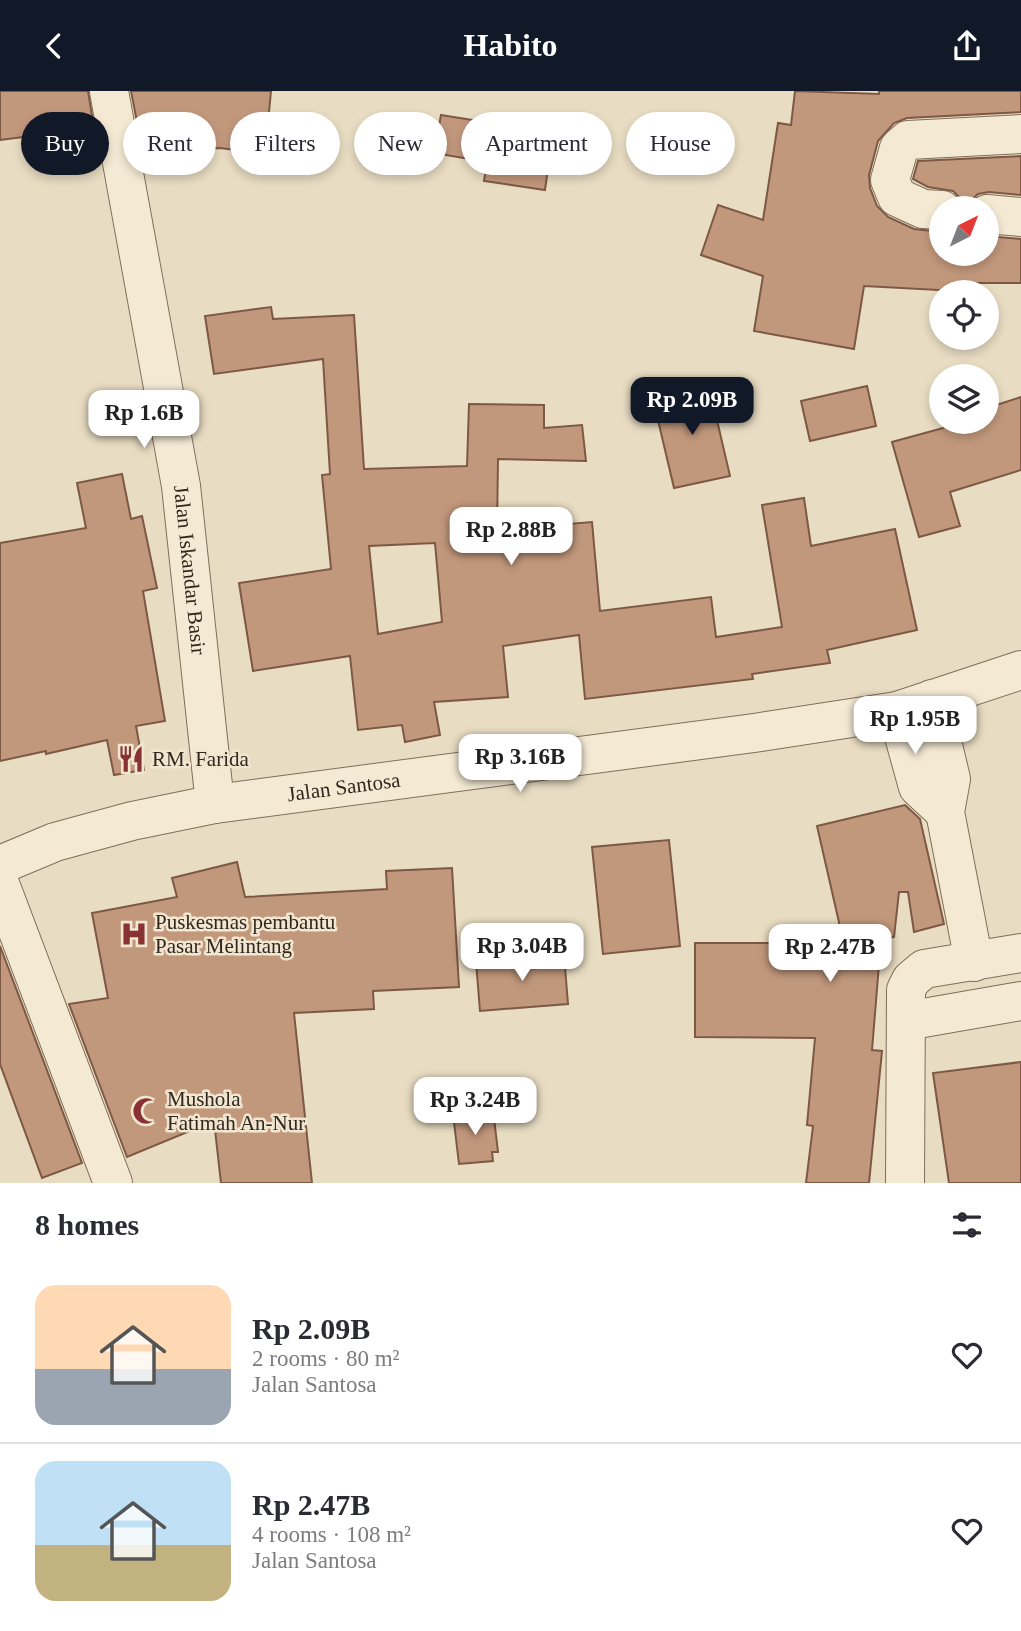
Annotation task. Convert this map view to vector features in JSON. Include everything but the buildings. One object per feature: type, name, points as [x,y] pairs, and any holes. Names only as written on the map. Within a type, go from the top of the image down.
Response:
[{"type":"street","name":"Jalan Iskandar Basir","points":[[109,91],[181,486],[215,804]]},
{"type":"street","points":[[929,209],[922,209],[897,197],[890,180],[899,148],[908,140],[1021,134]]},
{"type":"street","points":[[999,215],[1021,217]]},
{"type":"street","name":"Jalan Santosa","points":[[0,865],[55,842],[132,821],[215,804],[740,735],[914,705],[1021,670]]},
{"type":"street","points":[[914,705],[918,787],[945,812],[975,962]]},
{"type":"street","points":[[0,884],[113,1183]]},
{"type":"street","points":[[905,1183],[906,990],[911,980],[919,972],[1021,953]]},
{"type":"street","points":[[906,1021],[1021,1001]]},
{"type":"place","name":"RM. Farida","points":[[131,759]]},
{"type":"place","name":"Puskesmas pembantu Pasar Melintang","points":[[134,934]]},
{"type":"place","name":"Mushola Fatimah An-Nur","points":[[146,1111]]}]
